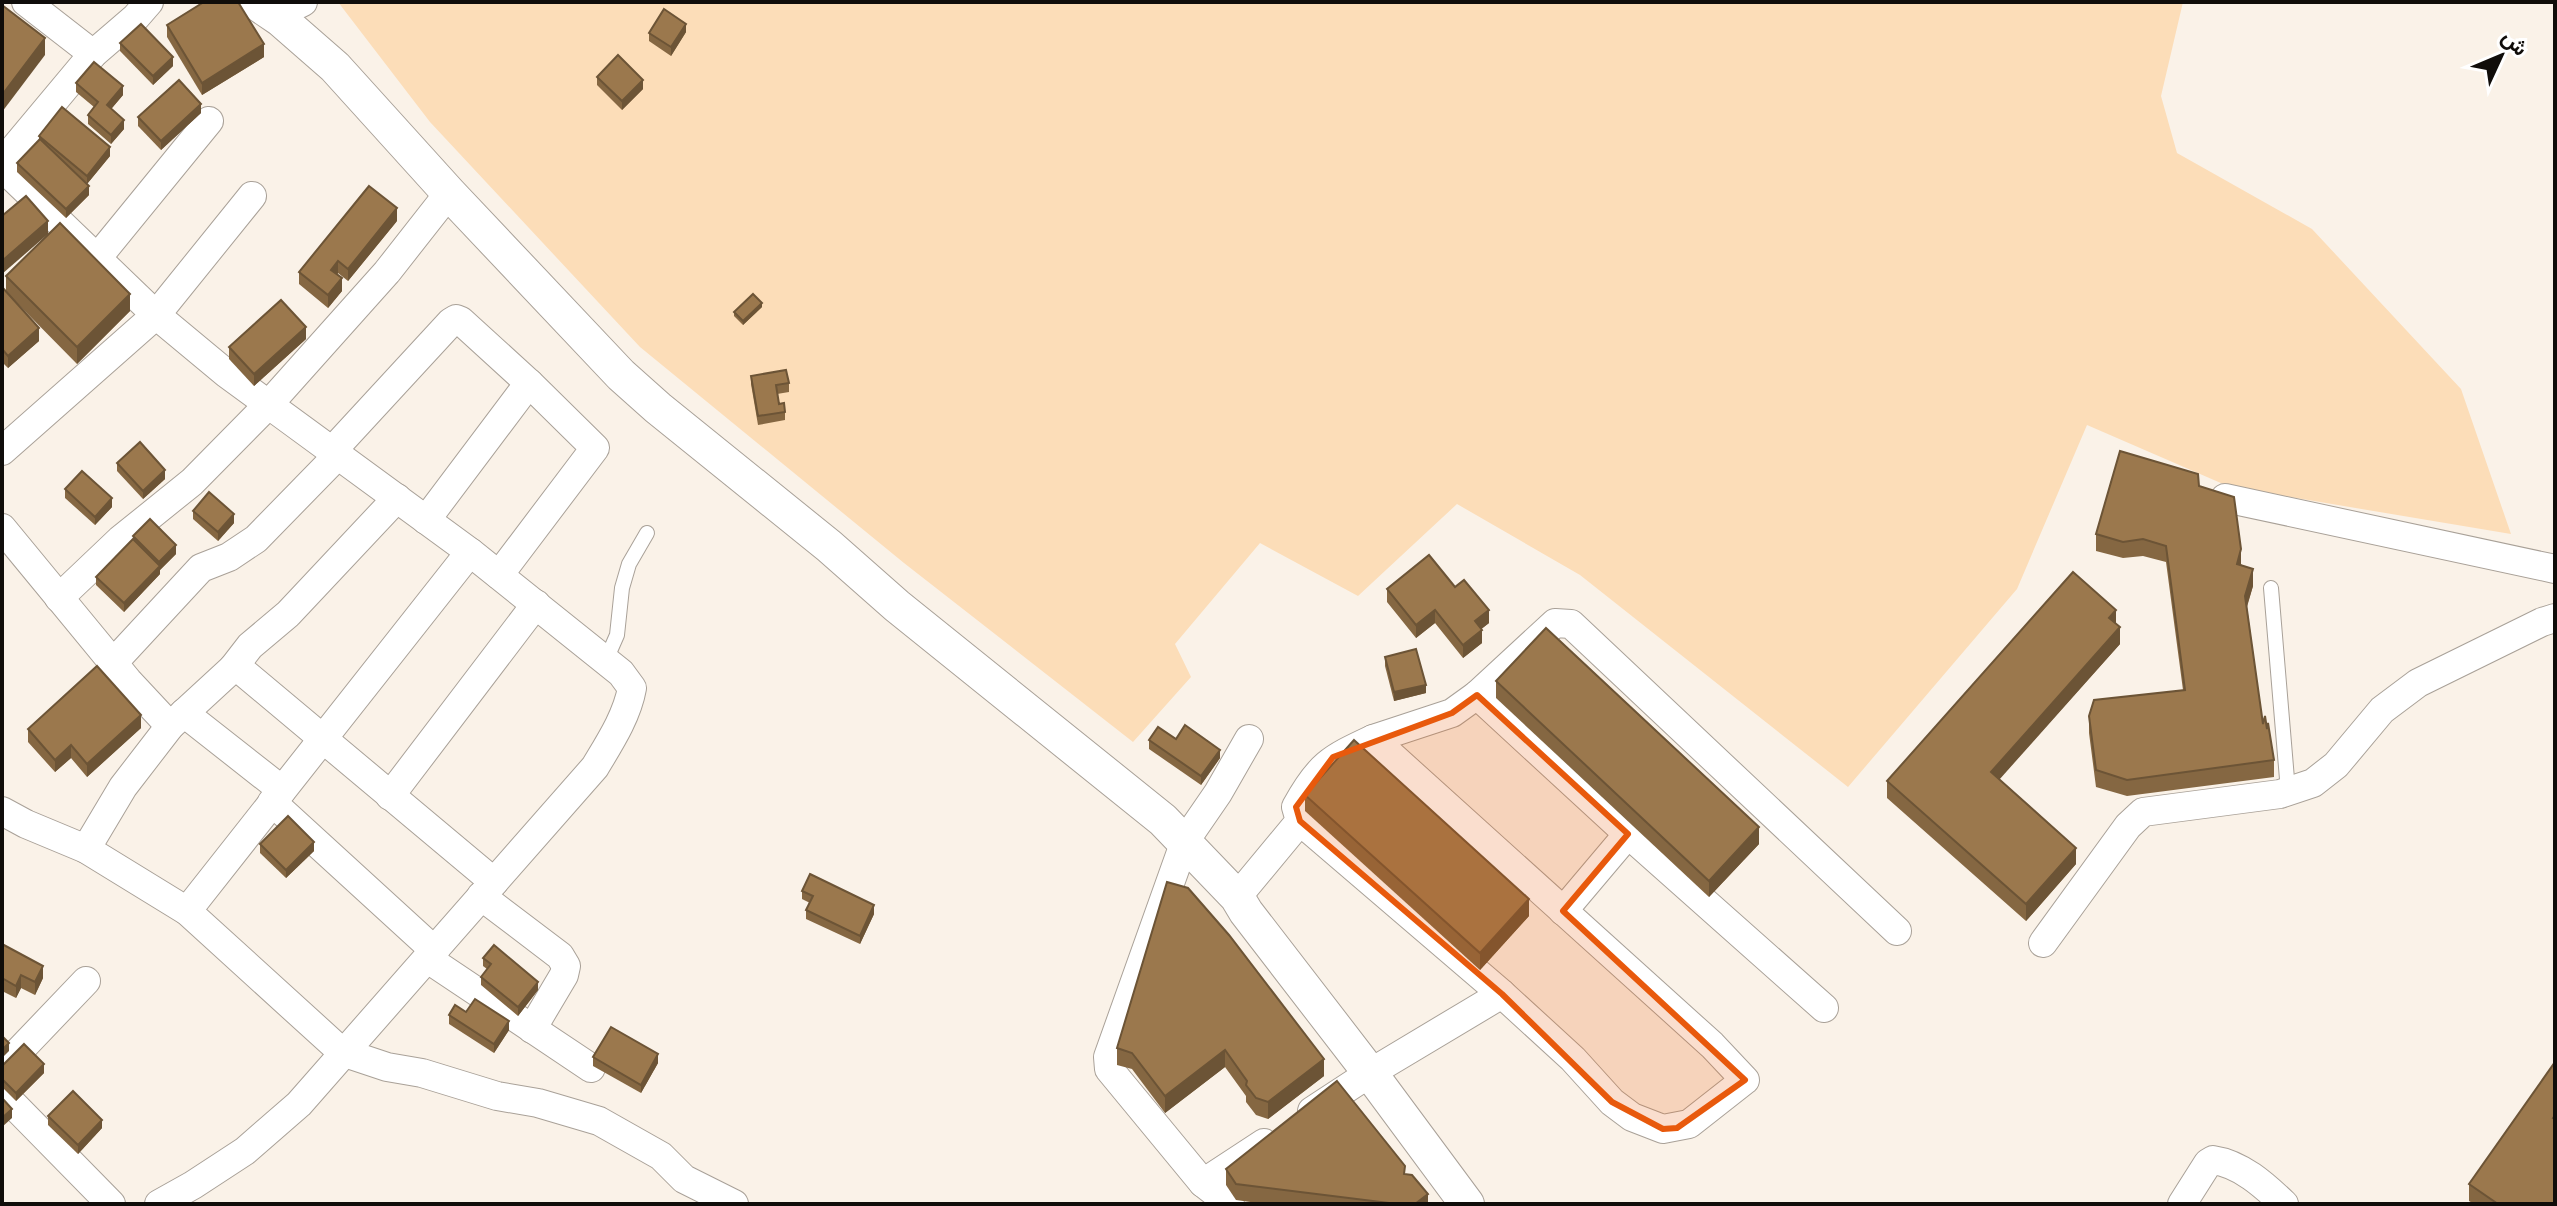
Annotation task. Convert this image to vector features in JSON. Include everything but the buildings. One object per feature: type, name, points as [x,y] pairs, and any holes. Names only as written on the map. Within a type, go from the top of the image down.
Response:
[{"type":"street","points":[[26,2],[93,54]]},
{"type":"street","points":[[159,1204],[245,1151],[299,1104],[595,767],[629,702],[632,688],[626,678],[606,660],[470,552],[227,374],[156,315],[2,165],[93,54],[143,10],[166,2]]},
{"type":"street","points":[[255,2],[280,19],[335,67],[621,375],[1185,841],[1237,897],[1467,1204]]},
{"type":"street","points":[[300,3],[335,67]]},
{"type":"street","points":[[98,257],[209,121]]},
{"type":"street","points":[[59,598],[120,540],[192,482],[269,404],[387,272],[449,193]]},
{"type":"street","points":[[2,451],[156,315],[252,196]]},
{"type":"street","points":[[113,663],[201,568],[229,557],[256,539],[456,319],[529,383],[595,448],[499,575]]},
{"type":"street","points":[[426,520],[529,383]]},
{"type":"street","points":[[86,849],[123,787],[177,720],[233,668],[250,646],[288,614],[397,498]]},
{"type":"street","points":[[2225,498],[2555,569]]},
{"type":"street","points":[[2,528],[113,663],[177,720],[277,796],[432,955],[591,1068]]},
{"type":"street","points":[[187,911],[470,552]]},
{"type":"street","points":[[390,796],[536,604]]},
{"type":"street","points":[[2043,943],[2128,826],[2143,812],[2288,791],[2313,783],[2336,765],[2382,710],[2418,683],[2555,618]]},
{"type":"street","points":[[1373,739],[1712,1045],[1745,1080],[1689,1124],[1663,1129],[1632,1117],[1612,1102],[1573,1059],[1502,994],[1300,821],[1296,807],[1309,783],[1333,757],[1373,739],[1452,713],[1477,695],[1555,623],[1571,624],[1897,931]]},
{"type":"street","points":[[233,668],[242,671],[390,796],[560,956],[566,966],[564,975],[532,1029]]},
{"type":"street","points":[[1477,695],[1824,1008]]},
{"type":"street","points":[[1230,1204],[1203,1183],[1109,1069],[1108,1057],[1185,841],[1218,793],[1249,739]]},
{"type":"street","points":[[2,811],[86,849],[187,911],[342,1052],[387,1067],[422,1073],[497,1096],[538,1103],[599,1121],[661,1156],[684,1179],[734,1204]]},
{"type":"street","points":[[1237,897],[1300,821]]},
{"type":"street","points":[[1563,911],[1628,834]]},
{"type":"street","points":[[2,1069],[86,981]]},
{"type":"street","points":[[1203,1183],[1370,1073],[1502,994]]},
{"type":"street","points":[[2,1093],[111,1204]]},
{"type":"street","points":[[2182,1204],[2213,1160],[2245,1172],[2279,1202]]},
{"type":"lane","points":[[606,660],[617,635],[622,588],[629,564],[647,533]]},
{"type":"lane","points":[[2271,588],[2288,791]]},
{"type":"highlighted area","points":[[1477,695],[1628,834],[1563,911],[1745,1080],[1677,1128],[1663,1129],[1612,1102],[1502,994],[1300,821],[1296,807],[1333,757],[1452,713]]},
{"type":"shaded area","points":[[338,2],[2183,2],[2161,96],[2177,153],[2312,229],[2461,389],[2511,534],[2230,487],[2087,425],[2017,589],[1848,787],[1580,575],[1457,504],[1358,596],[1260,543],[1175,644],[1191,677],[1133,742],[904,563],[640,347],[430,122]]}]
